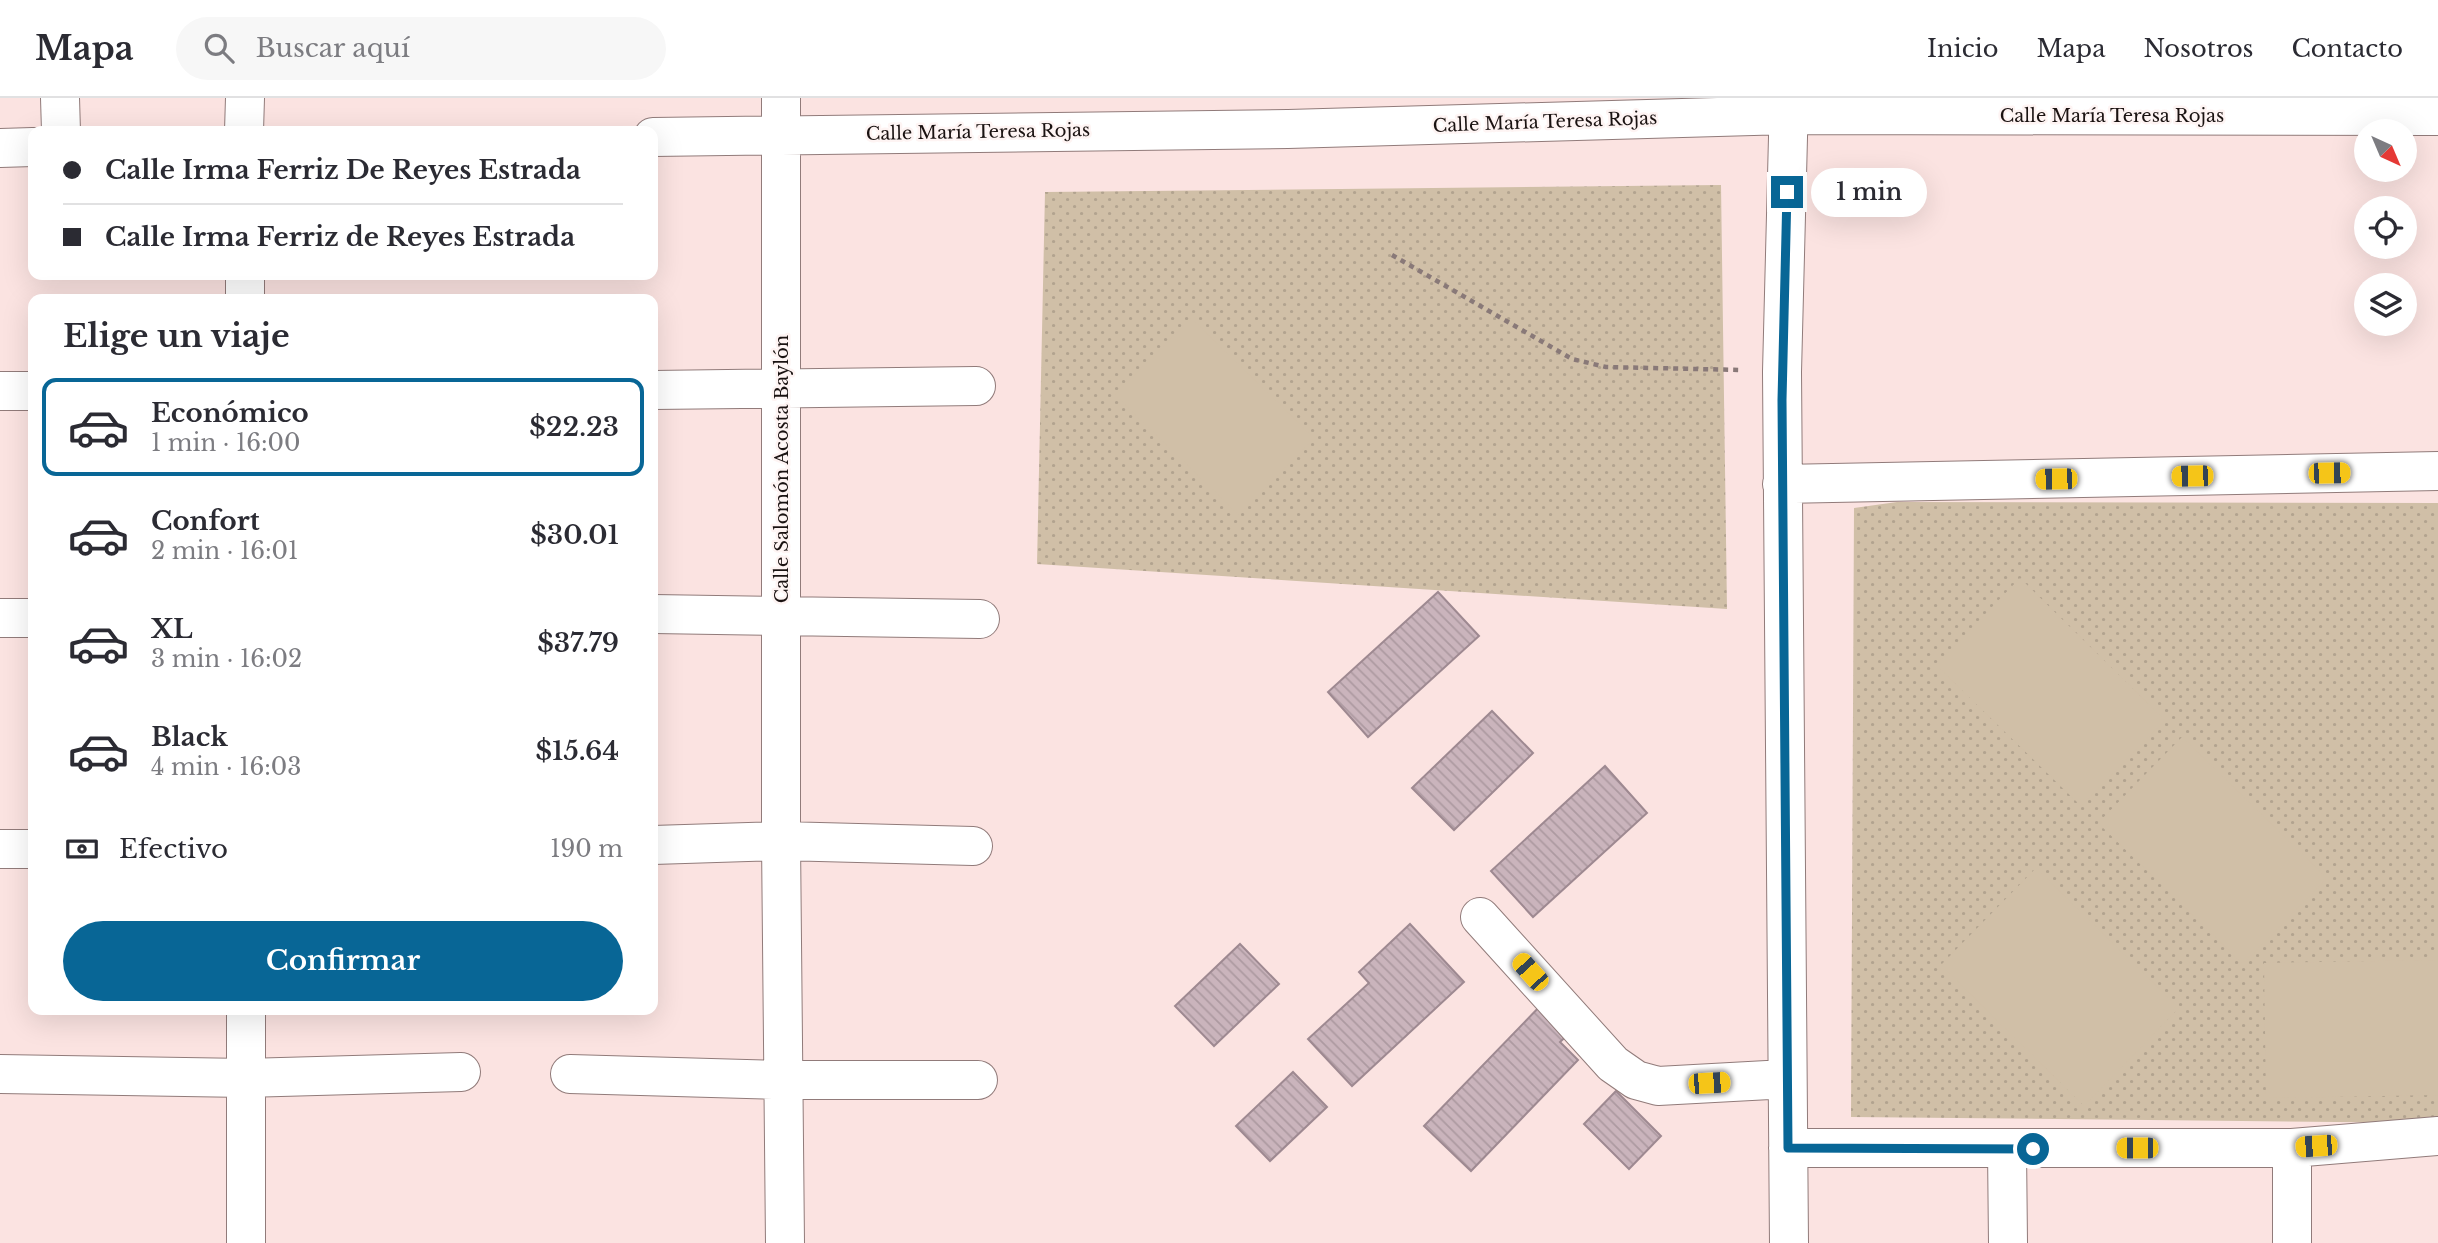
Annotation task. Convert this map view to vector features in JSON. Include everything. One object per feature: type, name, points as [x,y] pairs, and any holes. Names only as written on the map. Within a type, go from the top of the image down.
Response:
[{"type":"street","points":[[60,98],[61,126]]},
{"type":"street","points":[[244,126],[245,98]]},
{"type":"street","points":[[1789,107],[1782,372],[1789,1243]]},
{"type":"street","name":"Calle María Teresa Rojas","points":[[658,135],[781,116],[1288,114],[1789,107],[2438,116]]},
{"type":"street","name":"Calle Salomón Acosta Baylón","points":[[781,116],[781,841],[785,1243]]},
{"type":"street","points":[[0,148],[28,147]]},
{"type":"street","points":[[658,390],[976,386]]},
{"type":"street","points":[[0,391],[28,391]]},
{"type":"street","points":[[1782,484],[2438,471]]},
{"type":"street","points":[[658,614],[981,619]]},
{"type":"street","points":[[0,618],[28,618]]},
{"type":"street","points":[[658,845],[781,841],[973,846]]},
{"type":"street","points":[[0,849],[28,849]]},
{"type":"street","points":[[1480,917],[1613,1064],[1636,1080],[1658,1086],[1787,1079]]},
{"type":"street","points":[[246,1015],[246,1243]]},
{"type":"street","points":[[0,1074],[246,1078],[461,1072]]},
{"type":"street","points":[[570,1074],[784,1080],[978,1080]]},
{"type":"street","points":[[1788,1148],[2292,1147],[2438,1136]]},
{"type":"street","points":[[2292,1147],[2292,1243]]},
{"type":"street","points":[[2007,1149],[2008,1243]]},
{"type":"path","points":[[1392,255],[1572,359],[1606,367],[1782,372]]},
{"type":"shaded area","points":[[1721,185],[1727,609],[1037,564],[1045,192]]},
{"type":"shaded area","points":[[1191,318],[1314,438],[1239,515],[1115,395]]},
{"type":"shaded area","points":[[1897,502],[2438,503],[2438,1123],[1851,1117],[1854,508]]},
{"type":"shaded area","points":[[2020,578],[2165,720],[2081,806],[1936,665]]},
{"type":"shaded area","points":[[2182,737],[2327,878],[2243,964],[2098,823]]},
{"type":"shaded area","points":[[2036,868],[2179,1008],[2084,1106],[1941,965]]},
{"type":"shaded area","points":[[2438,960],[2438,1095],[2266,1098],[2264,963]]},
{"type":"building","points":[[1438,592],[1479,636],[1368,737],[1328,692]]},
{"type":"building","points":[[1492,711],[1533,753],[1454,830],[1412,788]]},
{"type":"building","points":[[1605,766],[1647,813],[1533,917],[1491,871]]},
{"type":"building","points":[[1410,924],[1464,982],[1352,1086],[1308,1039],[1369,983],[1359,972]]},
{"type":"building","points":[[1240,944],[1279,984],[1214,1046],[1175,1006]]},
{"type":"building","points":[[1545,1001],[1574,1029],[1560,1042],[1578,1060],[1471,1171],[1424,1126]]},
{"type":"building","points":[[1293,1072],[1327,1107],[1270,1161],[1236,1126]]},
{"type":"building","points":[[1616,1091],[1661,1136],[1629,1169],[1584,1124]]},
{"type":"route","points":[[1787,192],[1782,400],[1788,1148],[2033,1149]]}]
